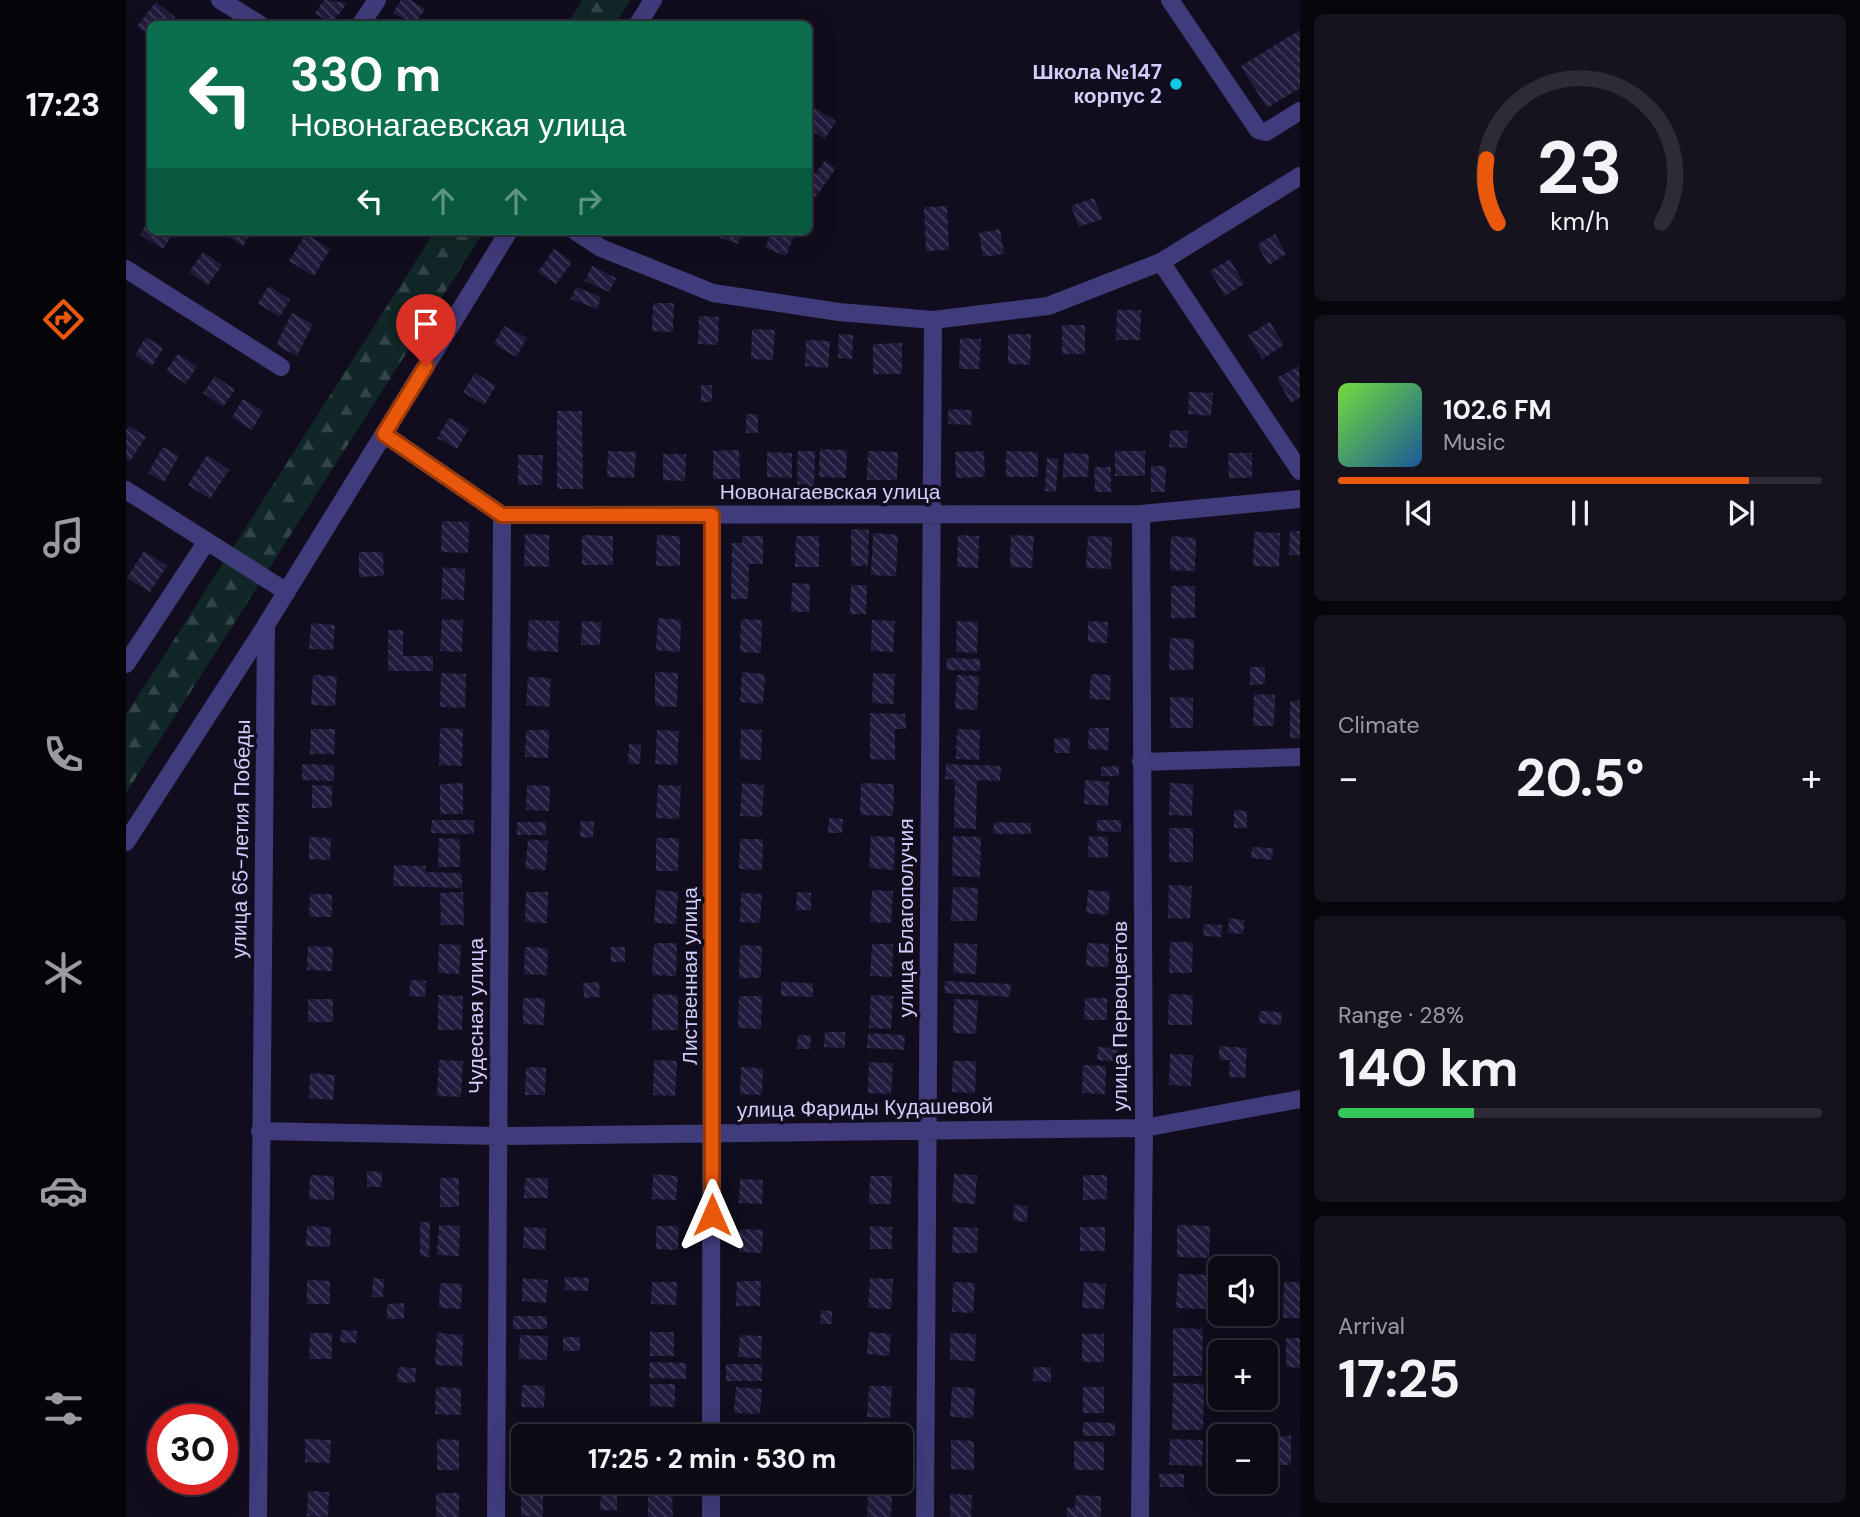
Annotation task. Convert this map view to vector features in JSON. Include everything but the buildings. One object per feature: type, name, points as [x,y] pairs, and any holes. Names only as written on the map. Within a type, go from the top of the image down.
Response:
[{"type":"street","points":[[363,21],[377,0]]},
{"type":"street","points":[[640,21],[653,0]]},
{"type":"street","points":[[1170,0],[1258,130],[1266,132],[1300,111]]},
{"type":"street","points":[[229,2],[255,21]]},
{"type":"street","points":[[581,235],[601,248],[713,293],[839,312],[933,320],[1048,306],[1161,262],[1300,176]]},
{"type":"street","points":[[126,842],[287,592],[507,235]]},
{"type":"street","points":[[1161,262],[1300,471]]},
{"type":"street","points":[[126,269],[281,367]]},
{"type":"street","name":"улица Благополучия","points":[[925,1517],[933,320]]},
{"type":"street","points":[[384,434],[502,515]]},
{"type":"street","points":[[126,490],[287,592]]},
{"type":"street","name":"Новонагаевская улица","points":[[502,515],[1141,514],[1300,499]]},
{"type":"street","name":"улица Первоцветов","points":[[1140,1517],[1143,1128],[1141,514]]},
{"type":"street","name":"Чудесная улица","points":[[496,1517],[502,515]]},
{"type":"street","name":"Лиственная улица","points":[[711,1424],[712,515]]},
{"type":"street","points":[[126,664],[207,541]]},
{"type":"street","name":"улица 65-летия Победы","points":[[258,1517],[266,625]]},
{"type":"street","points":[[1141,761],[1300,757]]},
{"type":"street","name":"улица Фариды Кудашевой","points":[[260,1131],[498,1136],[1143,1128],[1300,1099]]},
{"type":"street","points":[[711,1494],[711,1517]]},
{"type":"green space","points":[[583,0],[631,0],[617,21],[569,21]]},
{"type":"green space","points":[[432,235],[481,235],[126,793],[126,715]]},
{"type":"place","name":"Школа №147 корпус 2","points":[[1176,84]]},
{"type":"route","points":[[426,366],[384,434],[502,515],[712,515],[712,1215]]}]
